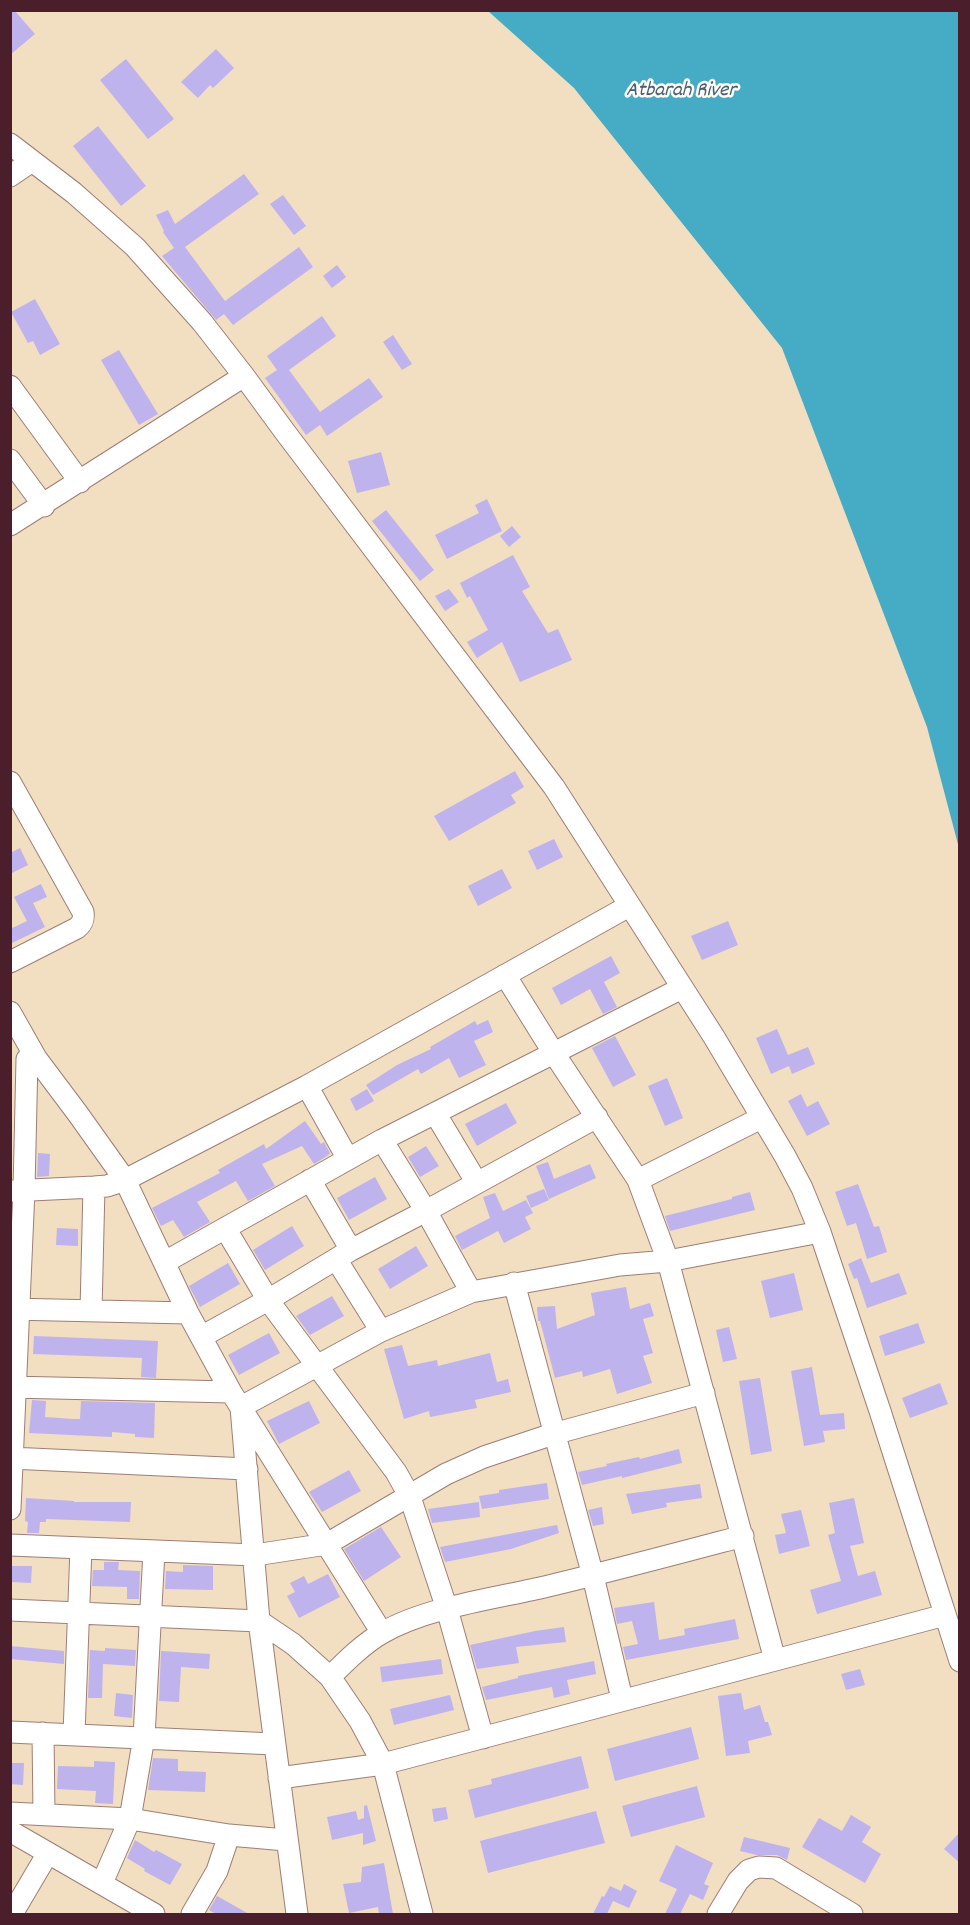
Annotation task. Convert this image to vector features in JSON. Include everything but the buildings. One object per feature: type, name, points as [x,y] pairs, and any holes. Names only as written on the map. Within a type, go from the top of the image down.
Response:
[{"type":"street","points":[[10,144],[74,193],[135,247],[202,322],[554,787],[682,988],[802,1188],[820,1232],[880,1411],[960,1661]]},
{"type":"street","points":[[10,176],[32,161]]},
{"type":"street","points":[[10,525],[44,506],[244,376]]},
{"type":"street","points":[[10,386],[80,482]]},
{"type":"street","points":[[10,460],[44,506]]},
{"type":"street","points":[[10,782],[18,810],[83,912],[84,918],[82,924],[77,928],[10,962]]},
{"type":"street","points":[[17,1190],[107,1186],[125,1180],[307,1086],[629,906]]},
{"type":"street","points":[[505,975],[638,1180],[668,1262],[775,1660]]},
{"type":"street","points":[[165,1262],[382,1140],[682,988]]},
{"type":"street","points":[[10,1012],[24,1058],[17,1190],[10,1509]]},
{"type":"street","points":[[24,1058],[78,1114],[125,1180],[188,1313],[236,1399],[382,1633]]},
{"type":"street","points":[[307,1086],[348,1159]]},
{"type":"street","points":[[435,1113],[477,1183]]},
{"type":"street","points":[[201,1337],[343,1255],[426,1212],[597,1117]]},
{"type":"street","points":[[638,1180],[761,1118]]},
{"type":"street","points":[[382,1140],[471,1292]]},
{"type":"street","points":[[310,1180],[343,1255],[381,1331]]},
{"type":"street","points":[[91,1311],[94,1187]]},
{"type":"street","points":[[225,1228],[268,1300],[396,1472],[410,1497],[447,1609],[483,1738]]},
{"type":"street","points":[[13,1387],[236,1399],[319,1366],[381,1331],[471,1292],[620,1265],[668,1262],[820,1232]]},
{"type":"street","points":[[514,1283],[593,1576],[622,1699]]},
{"type":"street","points":[[15,1309],[188,1313]]},
{"type":"street","points":[[10,1545],[255,1555],[327,1544],[455,1470],[484,1457],[554,1434],[704,1393]]},
{"type":"street","points":[[236,1399],[247,1469],[259,1621],[297,1914]]},
{"type":"street","points":[[12,1459],[247,1469]]},
{"type":"street","points":[[330,1677],[355,1653],[382,1633],[414,1619],[447,1609],[593,1576],[743,1536]]},
{"type":"street","points":[[74,1734],[81,1548]]},
{"type":"street","points":[[102,1883],[130,1819],[144,1737],[154,1551]]},
{"type":"street","points":[[10,1610],[259,1621],[293,1644],[330,1677],[360,1721],[383,1764],[423,1914]]},
{"type":"street","points":[[279,1778],[383,1764],[945,1615]]},
{"type":"street","points":[[10,1732],[274,1744]]},
{"type":"street","points":[[43,1733],[44,1814]]},
{"type":"street","points":[[10,1813],[130,1819],[229,1835],[286,1839]]},
{"type":"street","points":[[10,1831],[102,1883],[130,1908],[154,1914]]},
{"type":"street","points":[[192,1914],[217,1871],[229,1835]]},
{"type":"street","points":[[12,1914],[48,1853]]},
{"type":"street","points":[[718,1914],[738,1881],[750,1870],[759,1867],[776,1868],[852,1914]]},
{"type":"water","name":"Atbarah River","points":[[488,11],[959,11],[959,848],[927,727],[782,348],[574,88]]}]
